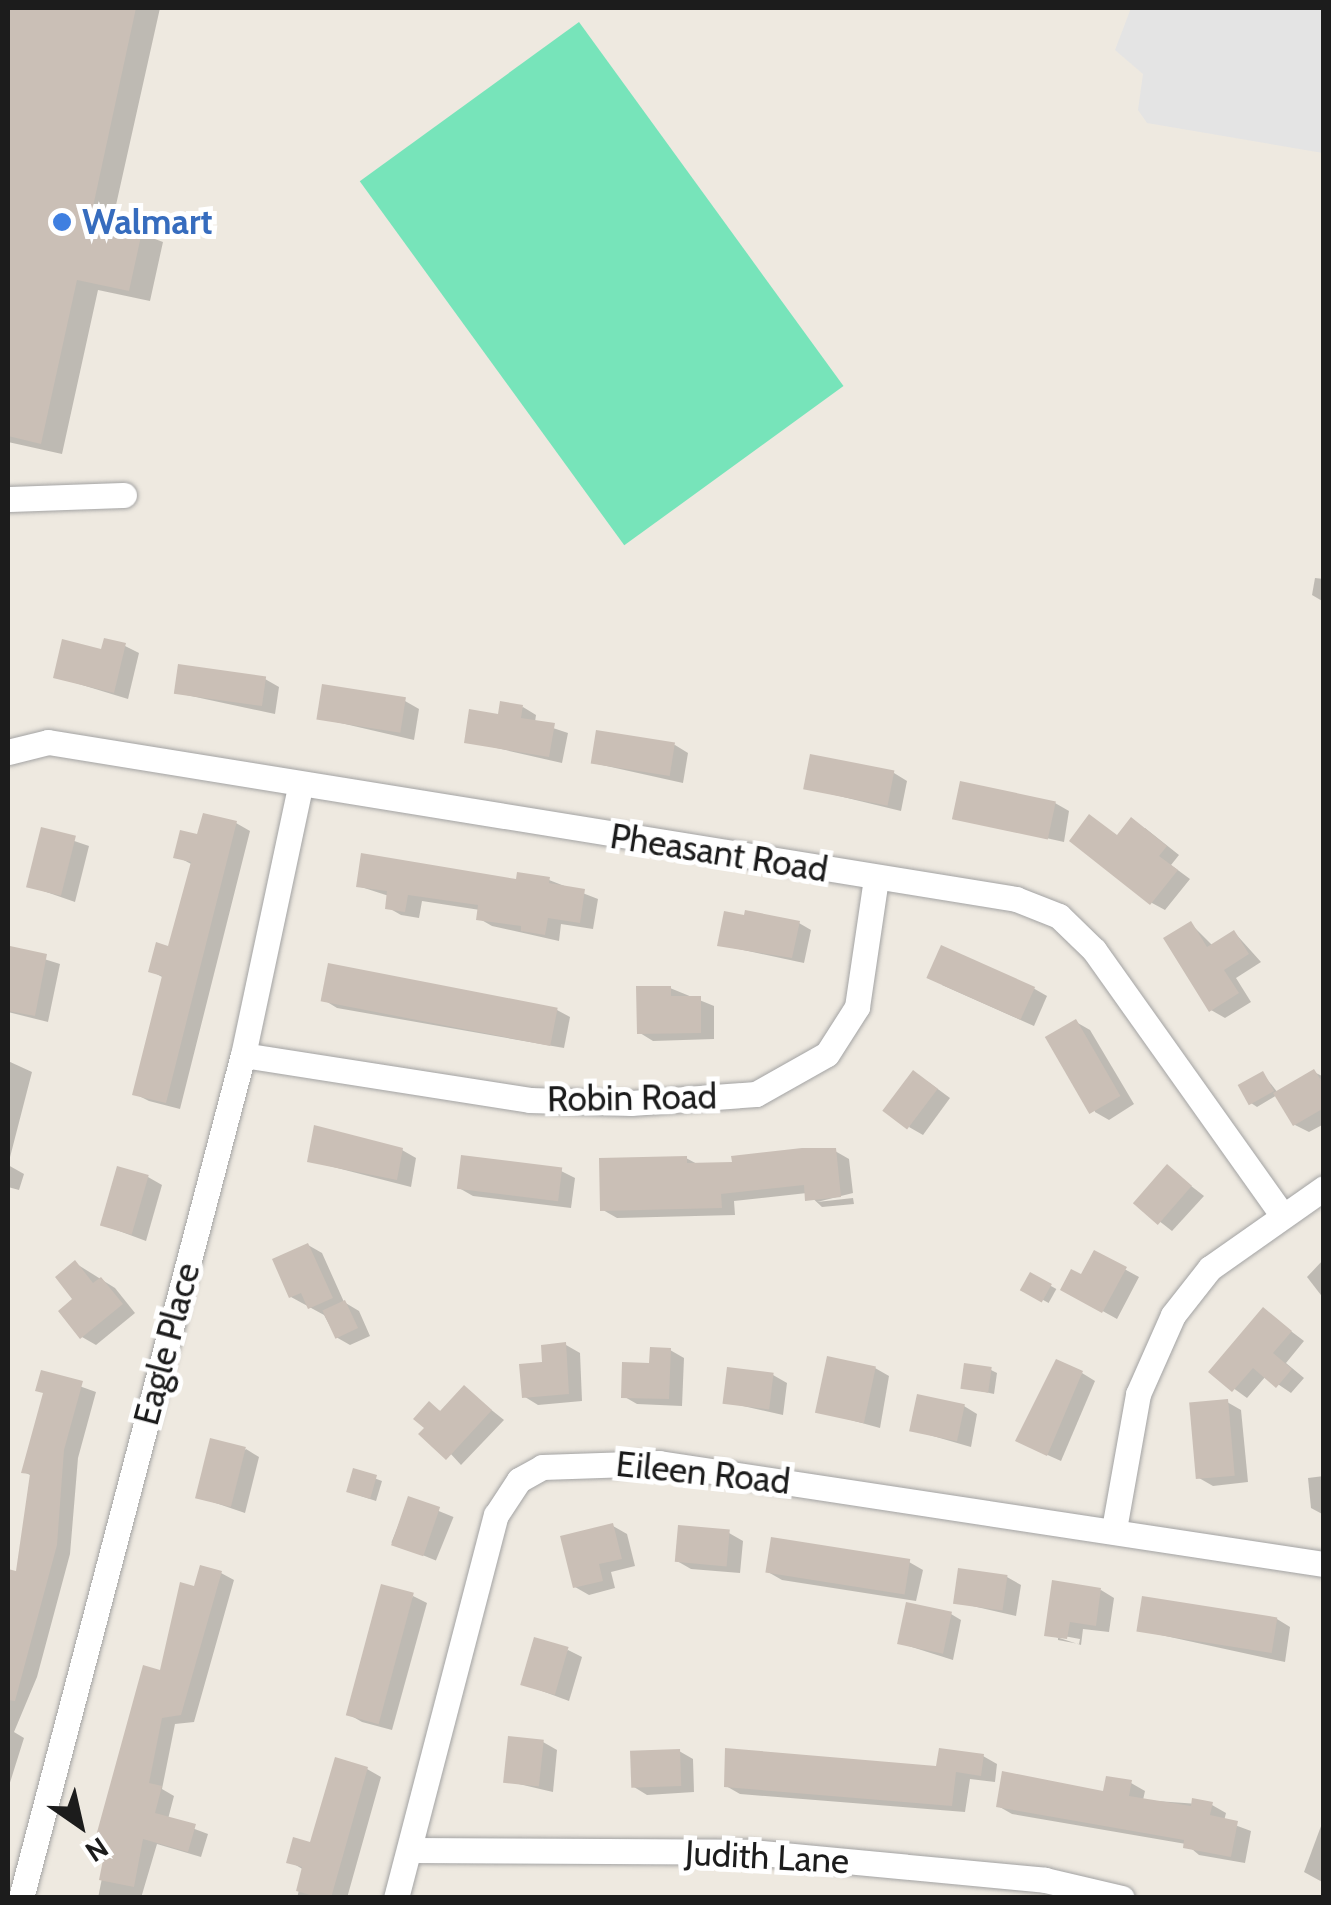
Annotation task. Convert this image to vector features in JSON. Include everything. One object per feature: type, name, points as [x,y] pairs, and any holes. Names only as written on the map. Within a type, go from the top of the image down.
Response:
[{"type":"street","points":[[8,499],[124,495]]},
{"type":"street","name":"Pheasant Road","points":[[8,752],[48,742],[300,787],[1016,899],[1059,916],[1094,950],[1283,1216]]},
{"type":"street","name":"Eagle Place","points":[[21,1898],[243,1055],[300,787]]},
{"type":"street","name":"Robin Road","points":[[243,1055],[529,1100],[630,1103],[756,1094],[826,1054],[857,1007],[876,878]]},
{"type":"street","points":[[1114,1529],[1138,1394],[1173,1315],[1210,1268],[1324,1188]]},
{"type":"street","name":"Eileen Road","points":[[396,1898],[496,1515],[519,1480],[542,1467],[658,1463],[1114,1529],[1324,1564]]},
{"type":"street","name":"Judith Lane","points":[[410,1850],[751,1852],[1046,1880],[1122,1898]]},
{"type":"green space","points":[[579,22],[844,386],[624,545],[360,181]]},
{"type":"shaded area","points":[[1131,8],[1323,8],[1323,153],[1147,123],[1138,110],[1143,74],[1115,50]]},
{"type":"building","name":"Walmart","points":[[8,8],[136,8],[91,216],[143,227],[129,291],[77,280],[41,444],[8,436]]},
{"type":"building","points":[[104,638],[126,643],[114,693],[53,678],[62,639],[101,649]]},
{"type":"building","points":[[178,664],[266,676],[262,706],[174,694]]},
{"type":"building","points":[[322,684],[406,697],[400,733],[316,720]]},
{"type":"building","points":[[500,701],[523,705],[521,718],[555,723],[549,757],[464,743],[469,709],[498,714]]},
{"type":"building","points":[[596,730],[675,743],[670,776],[591,764]]},
{"type":"building","points":[[810,754],[894,770],[888,806],[803,789]]},
{"type":"building","points":[[960,781],[1056,801],[1048,840],[952,819]]},
{"type":"building","points":[[203,813],[237,821],[166,1103],[132,1095],[162,976],[148,972],[156,942],[168,946],[191,862],[173,858],[180,830],[197,834]]},
{"type":"building","points":[[1089,814],[1117,835],[1131,817],[1167,846],[1159,856],[1178,870],[1150,905],[1069,841]]},
{"type":"building","points":[[41,827],[76,836],[61,896],[26,887]]},
{"type":"building","points":[[361,853],[516,879],[517,872],[550,877],[549,883],[585,889],[580,923],[548,918],[545,935],[521,931],[521,926],[476,920],[478,905],[408,895],[405,912],[385,909],[387,891],[356,887]]},
{"type":"building","points":[[745,910],[800,921],[792,958],[717,946],[724,911],[744,915]]},
{"type":"building","points":[[1191,921],[1207,947],[1234,930],[1249,954],[1224,970],[1239,993],[1209,1012],[1163,938]]},
{"type":"building","points":[[941,945],[1035,987],[1020,1020],[926,978]]},
{"type":"building","points":[[10,946],[47,954],[35,1016],[8,1011]]},
{"type":"building","points":[[328,963],[558,1008],[550,1046],[321,1001]]},
{"type":"building","points":[[636,986],[671,986],[671,996],[701,996],[701,1033],[637,1034]]},
{"type":"building","points":[[1076,1019],[1120,1096],[1089,1114],[1045,1037]]},
{"type":"building","points":[[1314,1069],[1324,1085],[1324,1108],[1293,1126],[1273,1093]]},
{"type":"building","points":[[913,1070],[938,1089],[907,1129],[882,1111]]},
{"type":"building","points":[[1263,1071],[1274,1091],[1249,1105],[1238,1085]]},
{"type":"building","points":[[314,1125],[403,1148],[397,1180],[307,1162]]},
{"type":"building","points":[[836,1148],[841,1197],[805,1201],[804,1185],[721,1194],[722,1208],[600,1211],[599,1158],[687,1156],[687,1163],[732,1162],[731,1156]]},
{"type":"building","points":[[461,1155],[562,1167],[558,1201],[457,1189]]},
{"type":"building","points":[[1167,1164],[1192,1186],[1158,1225],[1133,1203]]},
{"type":"building","points":[[117,1166],[149,1175],[132,1235],[100,1226]]},
{"type":"building","points":[[308,1243],[333,1298],[308,1309],[301,1293],[289,1298],[272,1259]]},
{"type":"building","points":[[1094,1250],[1127,1267],[1102,1313],[1060,1290],[1071,1269],[1081,1274]]},
{"type":"building","points":[[75,1260],[93,1283],[101,1277],[123,1304],[80,1339],[58,1311],[72,1299],[55,1277]]},
{"type":"building","points":[[1030,1272],[1052,1284],[1042,1302],[1020,1290]]},
{"type":"building","points":[[345,1300],[358,1328],[335,1339],[322,1311]]},
{"type":"building","points":[[1263,1307],[1292,1331],[1273,1353],[1292,1369],[1276,1388],[1253,1368],[1232,1392],[1208,1372]]},
{"type":"building","points":[[566,1342],[569,1394],[522,1398],[519,1364],[542,1362],[541,1345]]},
{"type":"building","points":[[650,1347],[671,1348],[669,1399],[621,1398],[622,1362],[649,1363]]},
{"type":"building","points":[[827,1356],[876,1366],[864,1423],[815,1413]]},
{"type":"building","points":[[1056,1359],[1083,1371],[1047,1456],[1015,1441]]},
{"type":"building","points":[[964,1363],[992,1367],[988,1393],[960,1389]]},
{"type":"building","points":[[727,1367],[774,1373],[769,1409],[722,1404]]},
{"type":"building","points":[[41,1370],[83,1381],[64,1450],[57,1545],[15,1701],[8,1700],[8,1569],[16,1571],[30,1474],[21,1473],[43,1393],[35,1391]]},
{"type":"building","points":[[464,1385],[492,1410],[446,1460],[418,1434],[424,1428],[413,1419],[429,1401],[440,1411]]},
{"type":"building","points":[[917,1394],[965,1404],[957,1441],[909,1431]]},
{"type":"building","points":[[1228,1399],[1235,1476],[1196,1479],[1189,1402]]},
{"type":"building","points":[[210,1438],[246,1447],[231,1507],[195,1498]]},
{"type":"building","points":[[353,1468],[377,1475],[370,1499],[346,1492]]},
{"type":"building","points":[[408,1496],[440,1507],[423,1556],[391,1545]]},
{"type":"building","points":[[613,1523],[622,1559],[599,1564],[603,1581],[573,1588],[560,1536]]},
{"type":"building","points":[[678,1525],[730,1530],[727,1566],[675,1562]]},
{"type":"building","points":[[771,1537],[910,1559],[905,1595],[765,1573]]},
{"type":"building","points":[[200,1565],[222,1571],[181,1715],[162,1718],[149,1783],[162,1786],[155,1813],[196,1824],[188,1852],[143,1839],[134,1887],[99,1880],[104,1855],[93,1853],[96,1836],[143,1665],[160,1670],[180,1582],[194,1586]]},
{"type":"building","points":[[958,1568],[1008,1575],[1003,1611],[953,1604]]},
{"type":"building","points":[[1052,1580],[1101,1588],[1096,1626],[1070,1622],[1067,1639],[1044,1636]]},
{"type":"building","points":[[381,1584],[414,1593],[379,1724],[346,1715]]},
{"type":"building","points":[[1142,1596],[1277,1617],[1272,1653],[1136,1632]]},
{"type":"building","points":[[906,1602],[952,1612],[943,1654],[897,1644]]},
{"type":"building","points":[[534,1637],[569,1647],[555,1695],[520,1685]]},
{"type":"building","points":[[508,1736],[544,1740],[539,1787],[503,1783]]},
{"type":"building","points":[[725,1748],[936,1766],[939,1748],[984,1754],[981,1776],[956,1772],[952,1806],[724,1787]]},
{"type":"building","points":[[680,1749],[681,1786],[631,1788],[630,1751]]},
{"type":"building","points":[[335,1757],[368,1767],[331,1898],[321,1898],[296,1891],[302,1867],[286,1863],[293,1837],[310,1842]]},
{"type":"building","points":[[1002,1771],[1103,1791],[1106,1776],[1132,1780],[1129,1796],[1191,1806],[1192,1798],[1213,1802],[1210,1815],[1238,1821],[1231,1857],[1183,1848],[1184,1840],[996,1807]]},
{"type":"place","name":"Walmart","points":[[62,222]]}]
